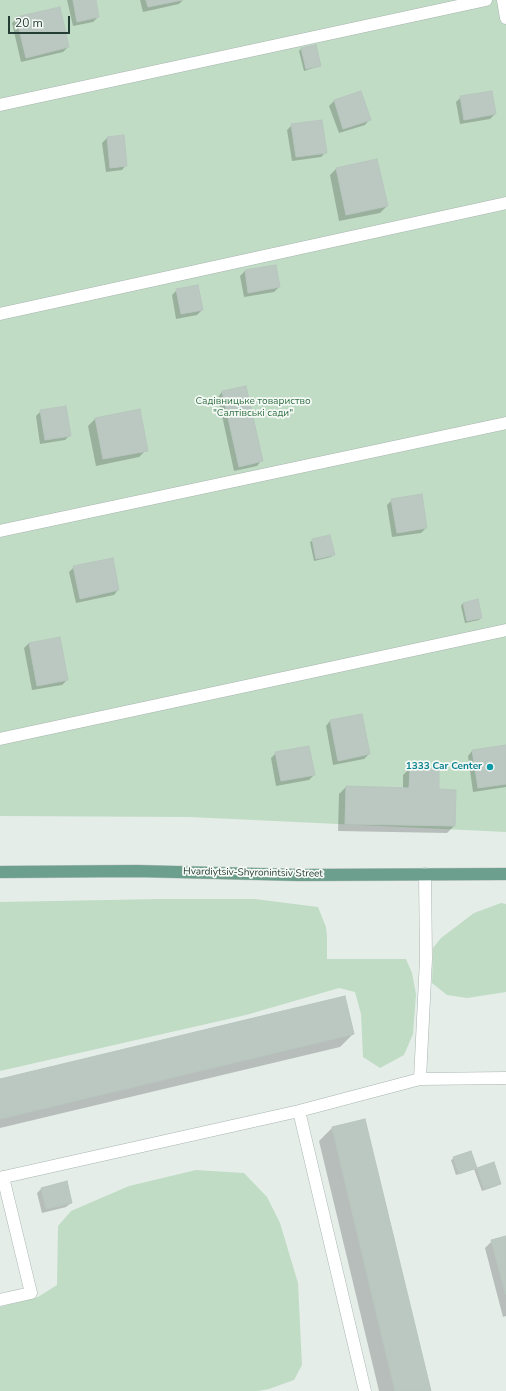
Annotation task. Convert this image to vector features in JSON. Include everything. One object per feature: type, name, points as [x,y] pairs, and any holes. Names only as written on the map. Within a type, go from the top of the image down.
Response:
[{"type":"main road","name":"Hvardiytsiv-Shyronintsiv Street","points":[[0,872],[136,871],[299,875],[506,874]]},
{"type":"street","points":[[0,105],[486,0]]},
{"type":"street","points":[[503,0],[506,18]]},
{"type":"street","points":[[0,314],[506,203]]},
{"type":"street","points":[[0,531],[506,422]]},
{"type":"street","points":[[0,739],[506,630]]},
{"type":"street","points":[[420,1079],[426,959],[425,874]]},
{"type":"street","points":[[0,1300],[31,1293],[2,1178],[299,1111],[420,1079],[506,1078]]},
{"type":"street","points":[[299,1111],[365,1391]]},
{"type":"green space","name":"Садівницьке товариство \"Салтівські сади\"","points":[[0,0],[506,0],[506,832],[190,817],[0,816]]},
{"type":"green space","points":[[255,899],[318,907],[326,927],[327,959],[406,959],[412,973],[416,994],[413,1034],[404,1055],[380,1068],[363,1057],[361,1014],[355,992],[339,988],[246,1015],[0,1071],[0,902]]},
{"type":"green space","points":[[501,903],[506,904],[506,992],[467,998],[447,995],[432,983],[433,948],[441,938],[474,913]]},
{"type":"green space","points":[[196,1170],[244,1173],[267,1197],[280,1223],[298,1283],[302,1365],[294,1380],[269,1389],[258,1391],[0,1391],[0,1307],[38,1297],[57,1285],[58,1226],[71,1211],[129,1186]]},
{"type":"building","points":[[73,0],[96,0],[99,17],[77,22]]},
{"type":"building","points":[[146,0],[182,0],[148,7]]},
{"type":"building","points":[[60,7],[69,47],[26,58],[16,17]]},
{"type":"building","points":[[316,45],[321,66],[306,69],[301,48]]},
{"type":"building","points":[[361,91],[371,120],[343,129],[334,100]]},
{"type":"building","points":[[492,91],[496,114],[464,120],[460,96]]},
{"type":"building","points":[[322,120],[327,153],[296,157],[291,124]]},
{"type":"building","points":[[124,135],[127,166],[110,168],[107,137]]},
{"type":"building","points":[[377,159],[388,206],[346,215],[336,168]]},
{"type":"building","points":[[276,265],[280,287],[248,293],[245,270]]},
{"type":"building","points":[[198,285],[203,310],[181,314],[176,289]]},
{"type":"building","points":[[246,386],[263,461],[239,467],[222,391]]},
{"type":"building","points":[[66,406],[71,436],[45,440],[40,410]]},
{"type":"building","points":[[140,409],[148,451],[103,459],[95,418]]},
{"type":"building","points":[[422,494],[427,528],[397,533],[391,499]]},
{"type":"building","points":[[330,535],[335,555],[316,559],[312,539]]},
{"type":"building","points":[[113,558],[119,590],[80,599],[73,566]]},
{"type":"building","points":[[478,599],[482,618],[467,621],[463,603]]},
{"type":"building","points":[[60,637],[68,680],[37,686],[29,643]]},
{"type":"building","points":[[362,714],[370,754],[338,761],[330,720]]},
{"type":"building","name":"1333 Car Center","points":[[506,745],[506,784],[478,788],[472,750]]},
{"type":"building","points":[[309,746],[315,775],[281,781],[275,752]]},
{"type":"building","points":[[410,767],[439,768],[439,789],[456,790],[455,826],[345,824],[346,786],[409,788]]},
{"type":"building","points":[[345,996],[354,1034],[0,1119],[0,1079]]},
{"type":"building","points":[[365,1119],[431,1391],[395,1391],[332,1127]]},
{"type":"building","points":[[471,1151],[477,1168],[459,1174],[453,1157]]},
{"type":"building","points":[[494,1162],[501,1184],[484,1189],[477,1168]]},
{"type":"building","points":[[67,1181],[72,1203],[46,1209],[41,1188]]},
{"type":"building","points":[[506,1236],[506,1295],[491,1240]]},
{"type":"place","name":"1333 Car Center","points":[[490,767]]}]
